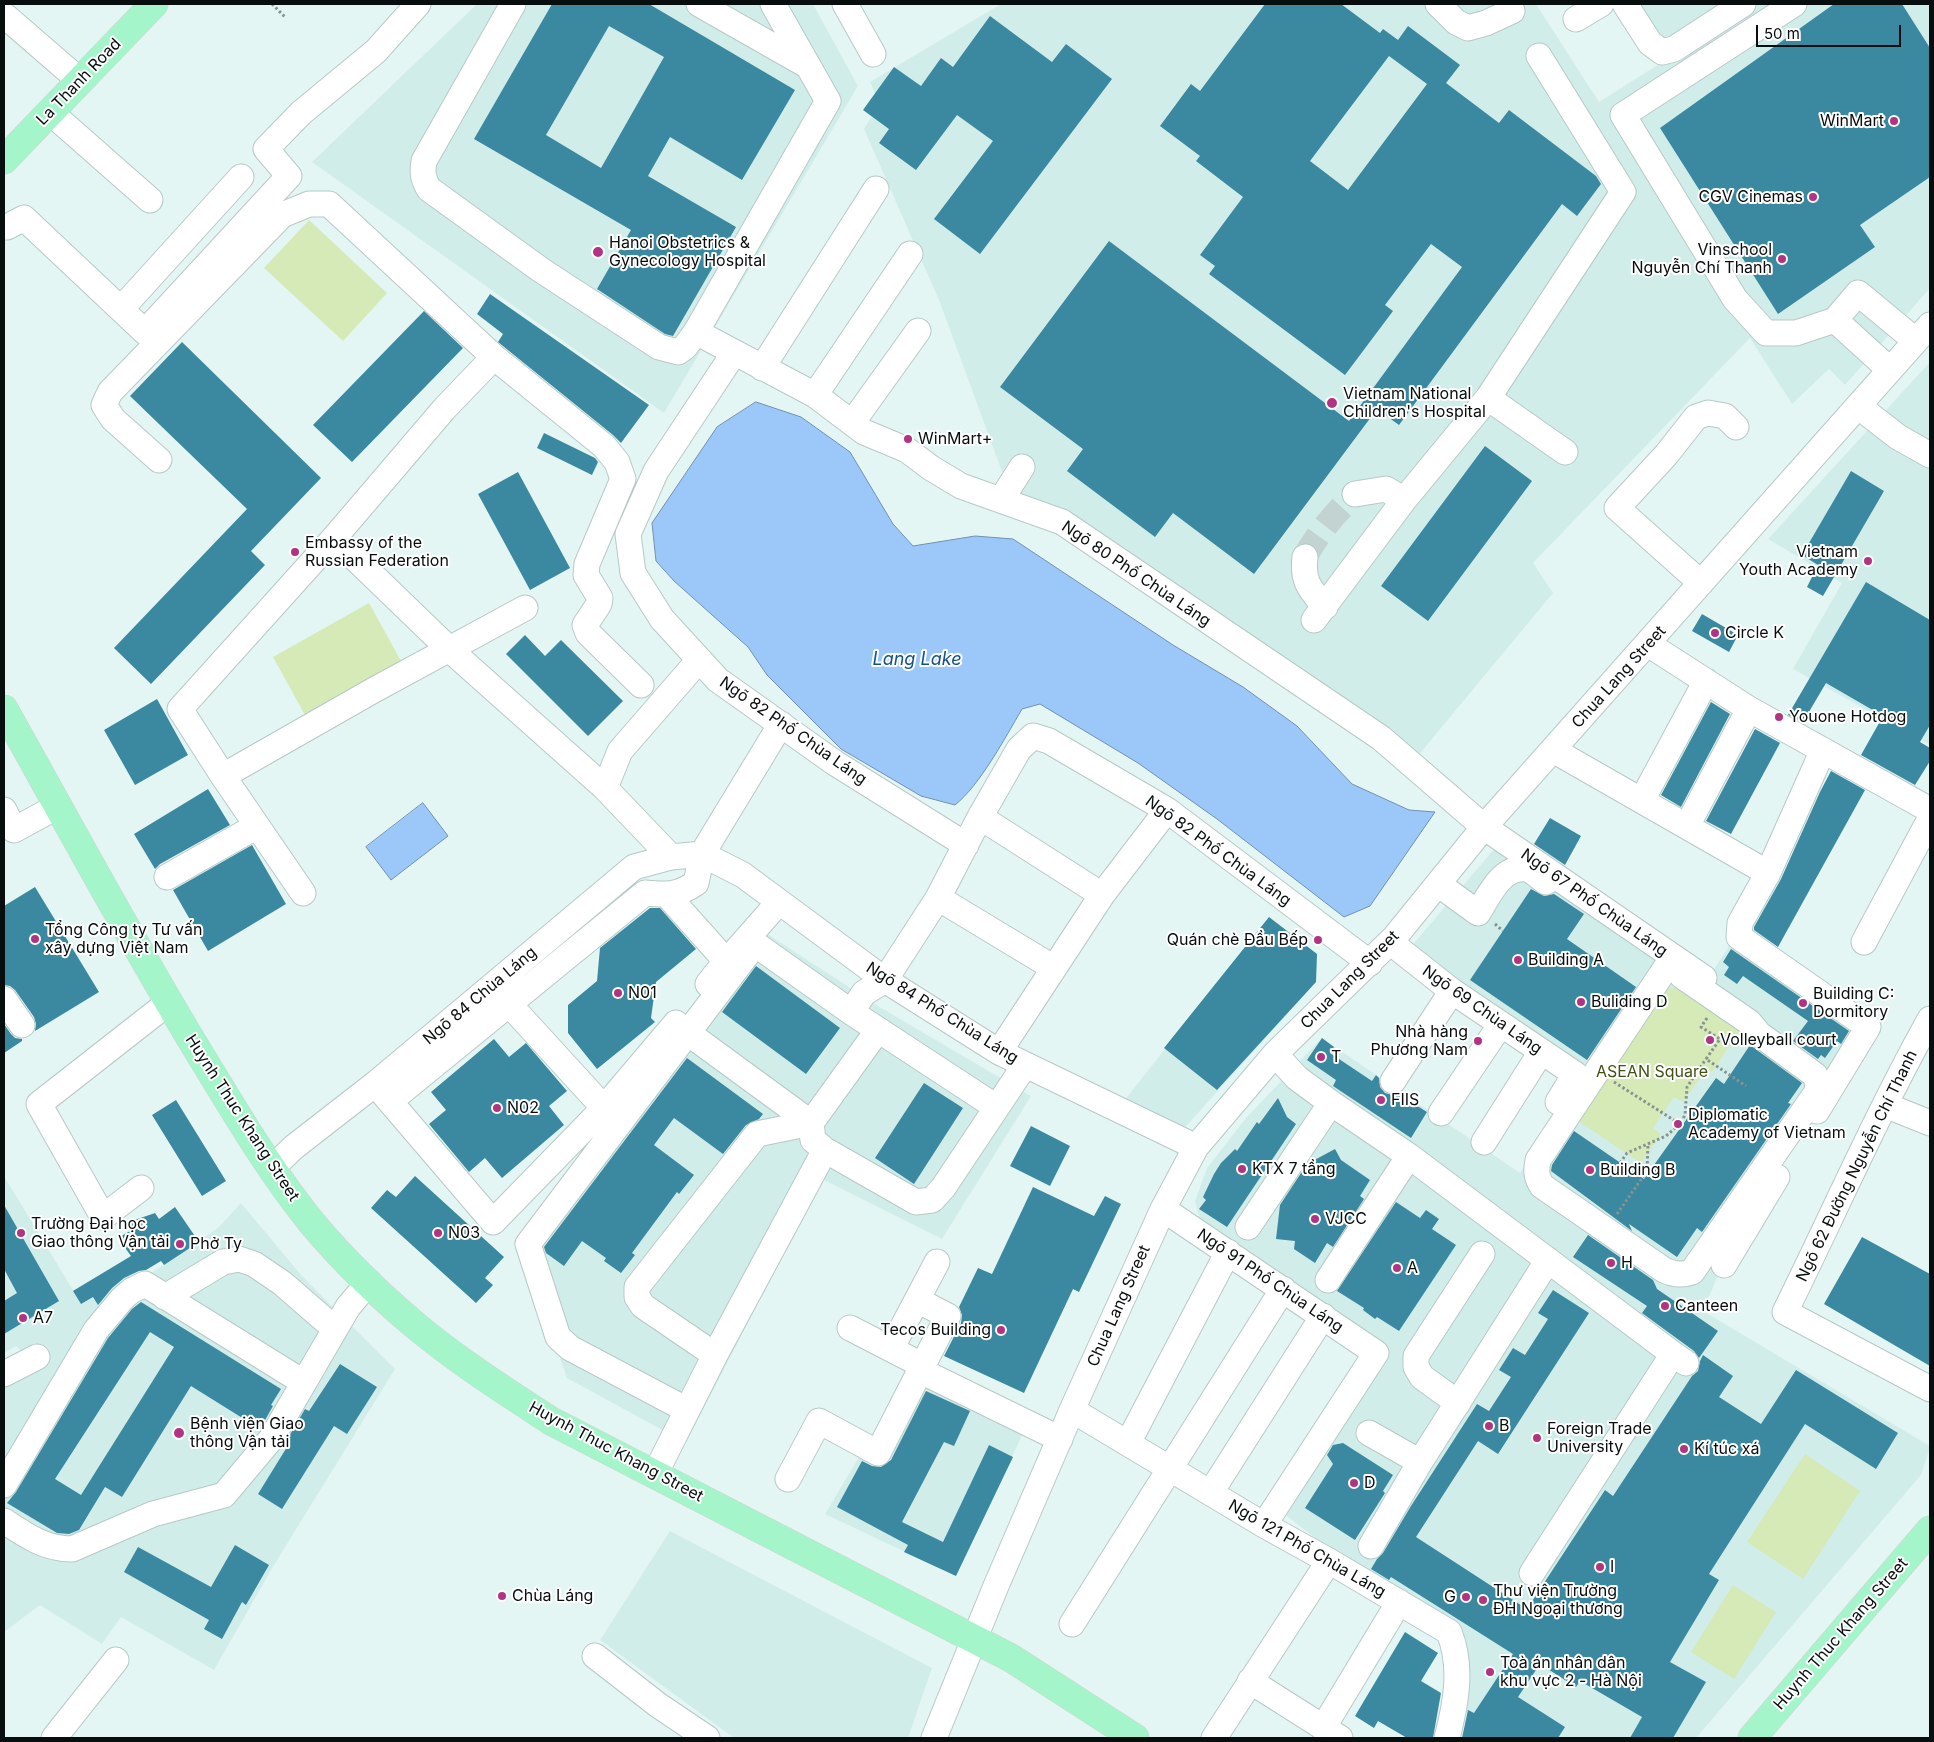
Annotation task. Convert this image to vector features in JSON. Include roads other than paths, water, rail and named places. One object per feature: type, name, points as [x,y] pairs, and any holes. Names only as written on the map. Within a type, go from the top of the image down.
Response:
[{"type":"main road","name":"La Thanh Road","points":[[4,160],[154,4]]},
{"type":"main road","name":"Huynh Thuc Khang Street","points":[[6,717],[168,1003],[236,1114],[272,1168],[314,1224],[369,1282],[415,1326],[551,1421],[1026,1666],[1135,1738]]},
{"type":"main road","name":"Huynh Thuc Khang Street","points":[[1752,1738],[1930,1530]]},
{"type":"street","points":[[7,227],[24,218],[145,332],[290,176],[266,149],[301,113],[376,51],[418,4]]},
{"type":"street","points":[[513,4],[424,161],[422,172],[424,182],[430,189],[541,270],[659,347],[678,352],[685,347],[696,332],[828,101],[773,4]]},
{"type":"street","points":[[699,4],[808,66]]},
{"type":"street","points":[[846,4],[872,54]]},
{"type":"street","points":[[1438,4],[1456,22],[1468,28],[1486,23],[1512,11]]},
{"type":"street","points":[[1576,19],[1601,4]]},
{"type":"street","points":[[1625,4],[1650,43],[1662,52],[1674,49],[1743,4]]},
{"type":"street","points":[[1794,4],[1623,115],[1735,299],[1766,333],[1796,333],[1835,320],[1858,293],[1923,333]]},
{"type":"street","points":[[4,14],[79,80]]},
{"type":"street","points":[[1305,557],[1303,572],[1320,613],[1404,500],[1488,398],[1623,192],[1540,56]]},
{"type":"street","points":[[50,112],[150,200]]},
{"type":"street","points":[[121,309],[241,177]]},
{"type":"street","points":[[762,368],[876,189]]},
{"type":"street","points":[[159,460],[113,419],[104,405],[110,392],[282,215],[309,204],[329,204],[494,357],[604,446],[617,462],[623,479],[587,564],[586,575],[600,598],[599,604],[585,625],[588,633],[641,685]]},
{"type":"street","points":[[815,395],[910,254]]},
{"type":"street","points":[[1835,320],[1890,370]]},
{"type":"street","points":[[852,422],[918,330]]},
{"type":"street","name":"Ngõ 80 Phố Chùa Láng","points":[[696,332],[815,395],[864,432],[908,450],[931,468],[961,486],[1062,522],[1381,738],[1484,827]]},
{"type":"street","name":"Chua Lang Street","points":[[934,1738],[974,1639],[1072,1410],[1163,1209],[1196,1147],[1274,1054],[1390,942],[1484,827],[1923,333]]},
{"type":"street","name":"Ngõ 82 Phố Chùa Láng","points":[[734,353],[656,471],[628,534],[633,573],[662,619],[718,680],[836,762],[966,845]]},
{"type":"street","points":[[303,893],[223,776],[180,708],[334,538],[445,408],[494,357]]},
{"type":"street","points":[[1488,398],[1565,452]]},
{"type":"street","points":[[1858,406],[1898,437],[1930,455]]},
{"type":"street","points":[[1701,583],[1617,508],[1666,456],[1696,417],[1708,413],[1725,416],[1736,427]]},
{"type":"street","points":[[1001,500],[1022,467]]},
{"type":"street","points":[[1355,494],[1386,489],[1404,500]]},
{"type":"street","points":[[334,538],[449,649],[605,788],[671,857]]},
{"type":"street","points":[[223,776],[525,608]]},
{"type":"street","points":[[1648,644],[1750,709],[1930,810]]},
{"type":"street","points":[[605,788],[620,752],[699,660]]},
{"type":"street","points":[[1642,800],[1706,681]]},
{"type":"street","points":[[1687,826],[1750,709]]},
{"type":"street","points":[[604,1108],[501,995],[645,893],[668,896],[687,889],[696,883],[702,854],[781,724]]},
{"type":"street","name":"Ngõ 82 Phố Chùa Láng","points":[[980,817],[1019,749],[1033,736],[1049,741],[1167,810],[1370,963]]},
{"type":"street","points":[[1553,750],[1768,873]]},
{"type":"street","points":[[1724,1264],[1868,1027],[1739,937],[1740,923],[1768,873],[1823,750]]},
{"type":"street","points":[[7,825],[58,806]]},
{"type":"street","points":[[999,1052],[1102,895],[1167,810]]},
{"type":"street","points":[[851,1012],[864,993],[885,980],[938,898],[980,817],[1102,895]]},
{"type":"street","points":[[1864,942],[1930,819]]},
{"type":"street","points":[[167,877],[257,826]]},
{"type":"street","name":"Ngõ 67 Phố Chùa Láng","points":[[1484,827],[1704,978]]},
{"type":"street","name":"Ngõ 84 Chùa Láng","points":[[272,1168],[294,1147],[383,1092],[501,995],[634,868],[671,857],[702,854]]},
{"type":"street","name":"Ngõ 84 Phố Chùa Láng","points":[[702,854],[743,875],[885,980],[999,1052],[1196,1147]]},
{"type":"street","points":[[1438,884],[1478,913],[1498,882],[1517,870],[1527,869],[1748,1022],[1783,1055],[1816,1075],[1818,1083],[1817,1092],[1698,1264],[1692,1272],[1683,1275],[1673,1274],[1648,1248],[1606,1230],[1542,1186],[1537,1178],[1536,1170],[1538,1160],[1593,1074],[1667,966]]},
{"type":"street","points":[[668,896],[726,961]]},
{"type":"street","points":[[938,898],[1054,968]]},
{"type":"street","points":[[383,1092],[493,1222],[604,1108],[726,961],[779,902]]},
{"type":"street","name":"Ngõ 69 Chùa Láng","points":[[1390,942],[1452,991],[1542,1052],[1593,1074]]},
{"type":"street","points":[[687,1410],[570,1348],[558,1337],[528,1244],[755,944],[851,1012],[996,1107]]},
{"type":"street","points":[[1394,1080],[1452,991]]},
{"type":"street","points":[[4,999],[22,1025]]},
{"type":"street","points":[[142,1188],[102,1217],[39,1104],[168,1003]]},
{"type":"street","name":"Ngõ 62 Đường Nguyễn Chí Thanh","points":[[1930,1019],[1885,1106],[1785,1312],[1930,1390]]},
{"type":"street","points":[[1441,1113],[1501,1024]]},
{"type":"street","points":[[878,1030],[811,1123],[813,1140],[825,1150],[916,1202],[932,1200],[943,1188],[1025,1065]]},
{"type":"street","points":[[688,1033],[811,1123]]},
{"type":"street","points":[[1484,1142],[1542,1052]]},
{"type":"street","points":[[1274,1054],[1297,1078],[1409,1156],[1679,1359],[1532,1573]]},
{"type":"street","points":[[1518,1164],[1593,1074]]},
{"type":"street","points":[[1248,1227],[1331,1103]]},
{"type":"street","points":[[1885,1106],[1930,1123]]},
{"type":"street","points":[[715,1355],[642,1306],[636,1297],[637,1287],[757,1134],[811,1123]]},
{"type":"street","points":[[655,1474],[715,1355],[825,1150]]},
{"type":"street","points":[[1328,1280],[1409,1156]]},
{"type":"street","name":"Ngõ 91 Phố Chùa Láng","points":[[1163,1209],[1376,1353],[1264,1525]]},
{"type":"street","points":[[1128,1443],[1228,1252]]},
{"type":"street","points":[[1458,1403],[1422,1377],[1416,1367],[1416,1356],[1482,1254]]},
{"type":"street","points":[[165,1297],[223,1262],[239,1259],[254,1264],[282,1283],[335,1329]]},
{"type":"street","points":[[1371,1546],[1420,1462],[1548,1260]]},
{"type":"street","points":[[891,1349],[937,1262]]},
{"type":"street","points":[[4,1521],[35,1541],[60,1549],[72,1549],[153,1514],[224,1494],[271,1439],[348,1307],[369,1282]]},
{"type":"street","points":[[4,1485],[96,1330],[122,1299],[131,1291],[145,1284],[303,1382]]},
{"type":"street","points":[[1072,1624],[1283,1289]]},
{"type":"street","points":[[788,1479],[819,1421],[878,1453],[948,1316],[921,1302]]},
{"type":"street","points":[[1211,1492],[1323,1316]]},
{"type":"street","points":[[850,1328],[916,1362],[919,1370],[1060,1439]]},
{"type":"street","points":[[4,1374],[37,1357]]},
{"type":"street","name":"Ngõ 121 Phố Chùa Láng","points":[[1072,1410],[1264,1525],[1449,1632],[1456,1649],[1458,1674],[1448,1738]]},
{"type":"street","points":[[1369,1434],[1420,1462]]},
{"type":"street","points":[[1214,1738],[1329,1561]]},
{"type":"street","points":[[1250,1681],[1332,1733],[1399,1602]]},
{"type":"street","points":[[595,1656],[658,1705],[707,1738]]},
{"type":"street","points":[[54,1738],[116,1660]]},
{"type":"water","name":"Lang Lake","points":[[756,402],[801,417],[850,452],[893,524],[913,546],[975,536],[1013,539],[1173,645],[1243,687],[1297,726],[1352,784],[1409,810],[1435,812],[1370,906],[1344,917],[1217,819],[1138,763],[1040,704],[1022,709],[974,786],[955,805],[921,796],[841,749],[767,675],[748,647],[674,581],[656,561],[652,523],[717,427]]},
{"type":"water","points":[[423,803],[448,836],[391,880],[366,847]]},
{"type":"tunnel","points":[[1305,557],[1327,524],[1355,494]]},
{"type":"place","name":"WinMart","points":[[1894,121]]},
{"type":"place","name":"CGV Cinemas","points":[[1813,197]]},
{"type":"place","name":"Hanoi Obstetrics & Gynecology Hospital","points":[[598,252]]},
{"type":"place","name":"Vinschool Nguyễn Chí Thanh","points":[[1782,259]]},
{"type":"place","name":"Vietnam National Children's Hospital","points":[[1332,403]]},
{"type":"place","name":"WinMart+","points":[[908,439]]},
{"type":"place","name":"Embassy of the Russian Federation","points":[[295,552]]},
{"type":"place","name":"Vietnam Youth Academy","points":[[1868,561]]},
{"type":"place","name":"Circle K","points":[[1715,633]]},
{"type":"place","name":"Youone Hotdog","points":[[1779,717]]},
{"type":"place","name":"Tổng Công ty Tư vấn xây dựng Việt Nam","points":[[35,939]]},
{"type":"place","name":"Quán chè Đầu Bếp","points":[[1318,940]]},
{"type":"place","name":"Building A","points":[[1518,960]]},
{"type":"place","name":"N01","points":[[618,993]]},
{"type":"place","name":"Buliding D","points":[[1581,1002]]},
{"type":"place","name":"Building C: Dormitory","points":[[1803,1003]]},
{"type":"place","name":"Volleyball court","points":[[1710,1040]]},
{"type":"place","name":"Nhà hàng Phương Nam","points":[[1478,1041]]},
{"type":"place","name":"T","points":[[1321,1057]]},
{"type":"place","name":"FIIS","points":[[1381,1100]]},
{"type":"place","name":"N02","points":[[497,1108]]},
{"type":"place","name":"Diplomatic Academy of Vietnam","points":[[1678,1124]]},
{"type":"place","name":"KTX 7 tầng","points":[[1242,1169]]},
{"type":"place","name":"Building B","points":[[1590,1170]]},
{"type":"place","name":"VJCC","points":[[1315,1219]]},
{"type":"place","name":"Trường Đại học Giao thông Vận tải","points":[[21,1233]]},
{"type":"place","name":"N03","points":[[438,1233]]},
{"type":"place","name":"Phở Ty","points":[[180,1244]]},
{"type":"place","name":"H","points":[[1611,1263]]},
{"type":"place","name":"A","points":[[1397,1268]]},
{"type":"place","name":"Canteen","points":[[1665,1306]]},
{"type":"place","name":"A7","points":[[23,1318]]},
{"type":"place","name":"Tecos Building","points":[[1001,1330]]},
{"type":"place","name":"B","points":[[1489,1426]]},
{"type":"place","name":"Bệnh viện Giao thông Vận tải","points":[[179,1433]]},
{"type":"place","name":"Foreign Trade University","points":[[1537,1438]]},
{"type":"place","name":"Kí túc xá","points":[[1684,1449]]},
{"type":"place","name":"D","points":[[1354,1483]]},
{"type":"place","name":"I","points":[[1600,1567]]},
{"type":"place","name":"Chùa Láng","points":[[502,1596]]},
{"type":"place","name":"G","points":[[1466,1597]]},
{"type":"place","name":"Thư viện Trường ĐH Ngoại thương","points":[[1483,1600]]},
{"type":"place","name":"Toà án nhân dân khu vực 2 - Hà Nội","points":[[1490,1672]]},
{"type":"park label","name":"ASEAN Square","points":[[1652,1072]]}]
